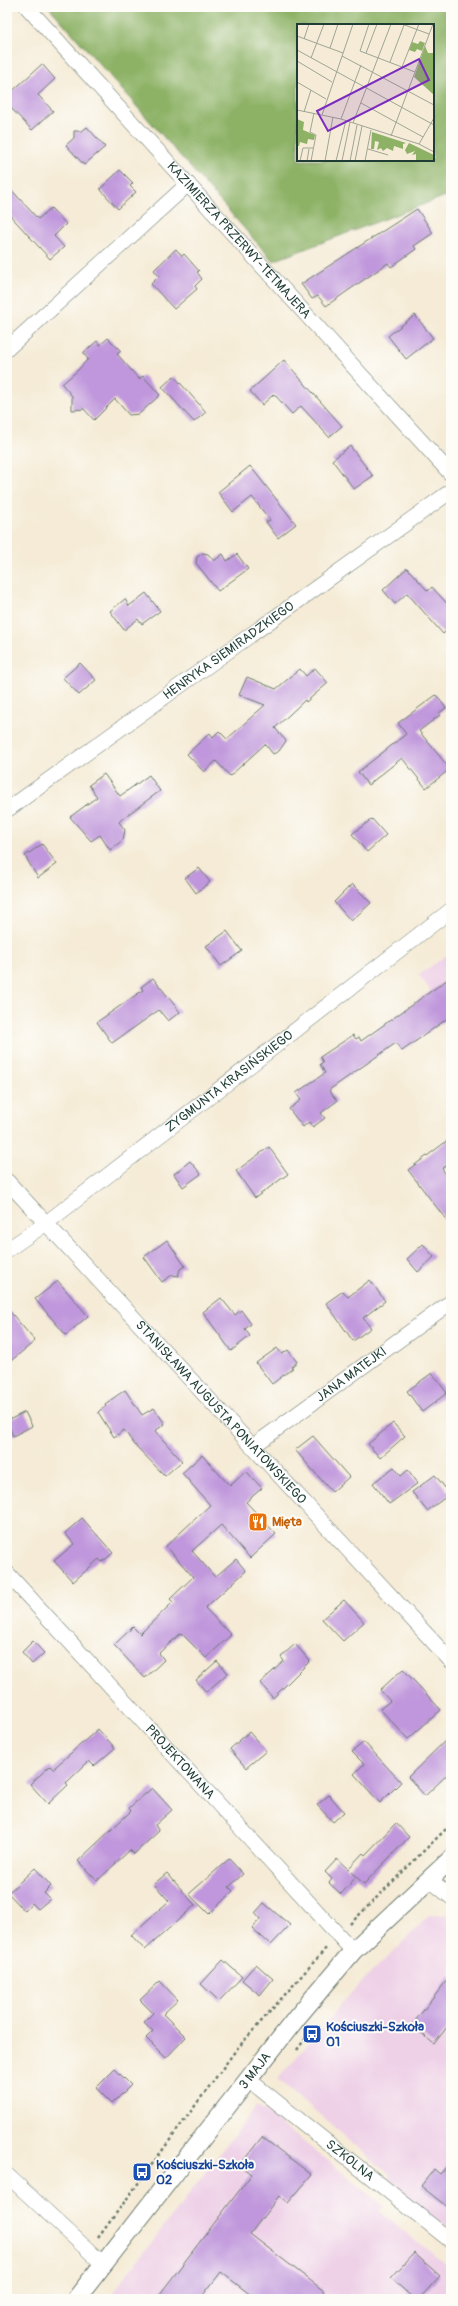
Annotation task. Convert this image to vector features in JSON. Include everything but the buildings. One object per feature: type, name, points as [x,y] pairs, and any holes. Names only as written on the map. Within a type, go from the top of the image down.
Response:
[{"type":"street","name":"KAZIMIERZA PRZERWY-TETMAJERA","points":[[27,7],[451,474]]},
{"type":"street","points":[[7,349],[188,184]]},
{"type":"street","name":"HENRYKA SIEMIRADZKIEGO","points":[[7,810],[451,491]]},
{"type":"street","name":"ZYGMUNTA KRASIŃSKIEGO","points":[[7,1250],[45,1224],[451,910]]},
{"type":"street","name":"STANISŁAWA AUGUSTA PONIATOWSKIEGO","points":[[7,1181],[45,1224],[451,1661]]},
{"type":"street","name":"JANA MATEJKI","points":[[252,1447],[451,1302]]},
{"type":"street","name":"PROJEKTOWANA","points":[[7,1573],[353,1951]]},
{"type":"street","name":"3 MAJA","points":[[76,2299],[248,2080],[353,1951],[451,1859]]},
{"type":"street","points":[[429,1879],[451,1896]]},
{"type":"street","name":"SZKOLNA","points":[[248,2080],[451,2241]]},
{"type":"street","points":[[7,2175],[103,2264]]},
{"type":"path","points":[[109,2222],[192,2112]]},
{"type":"shaded area","points":[[451,952],[451,1019],[419,975]]},
{"type":"shaded area","points":[[448,1914],[451,1917],[451,2058],[445,2066],[451,2072],[451,2230],[386,2182],[390,2175],[278,2079],[352,1992],[429,1916]]},
{"type":"shaded area","points":[[257,2105],[384,2206],[380,2212],[451,2268],[451,2299],[108,2299]]},
{"type":"green space","points":[[49,7],[451,7],[451,194],[273,261]]},
{"type":"place","name":"Mięta","points":[[258,1522]]},
{"type":"place","name":"Kościuszki-Szkoła 01","points":[[312,2034]]},
{"type":"place","name":"Kościuszki-Szkoła 02","points":[[142,2172]]}]
